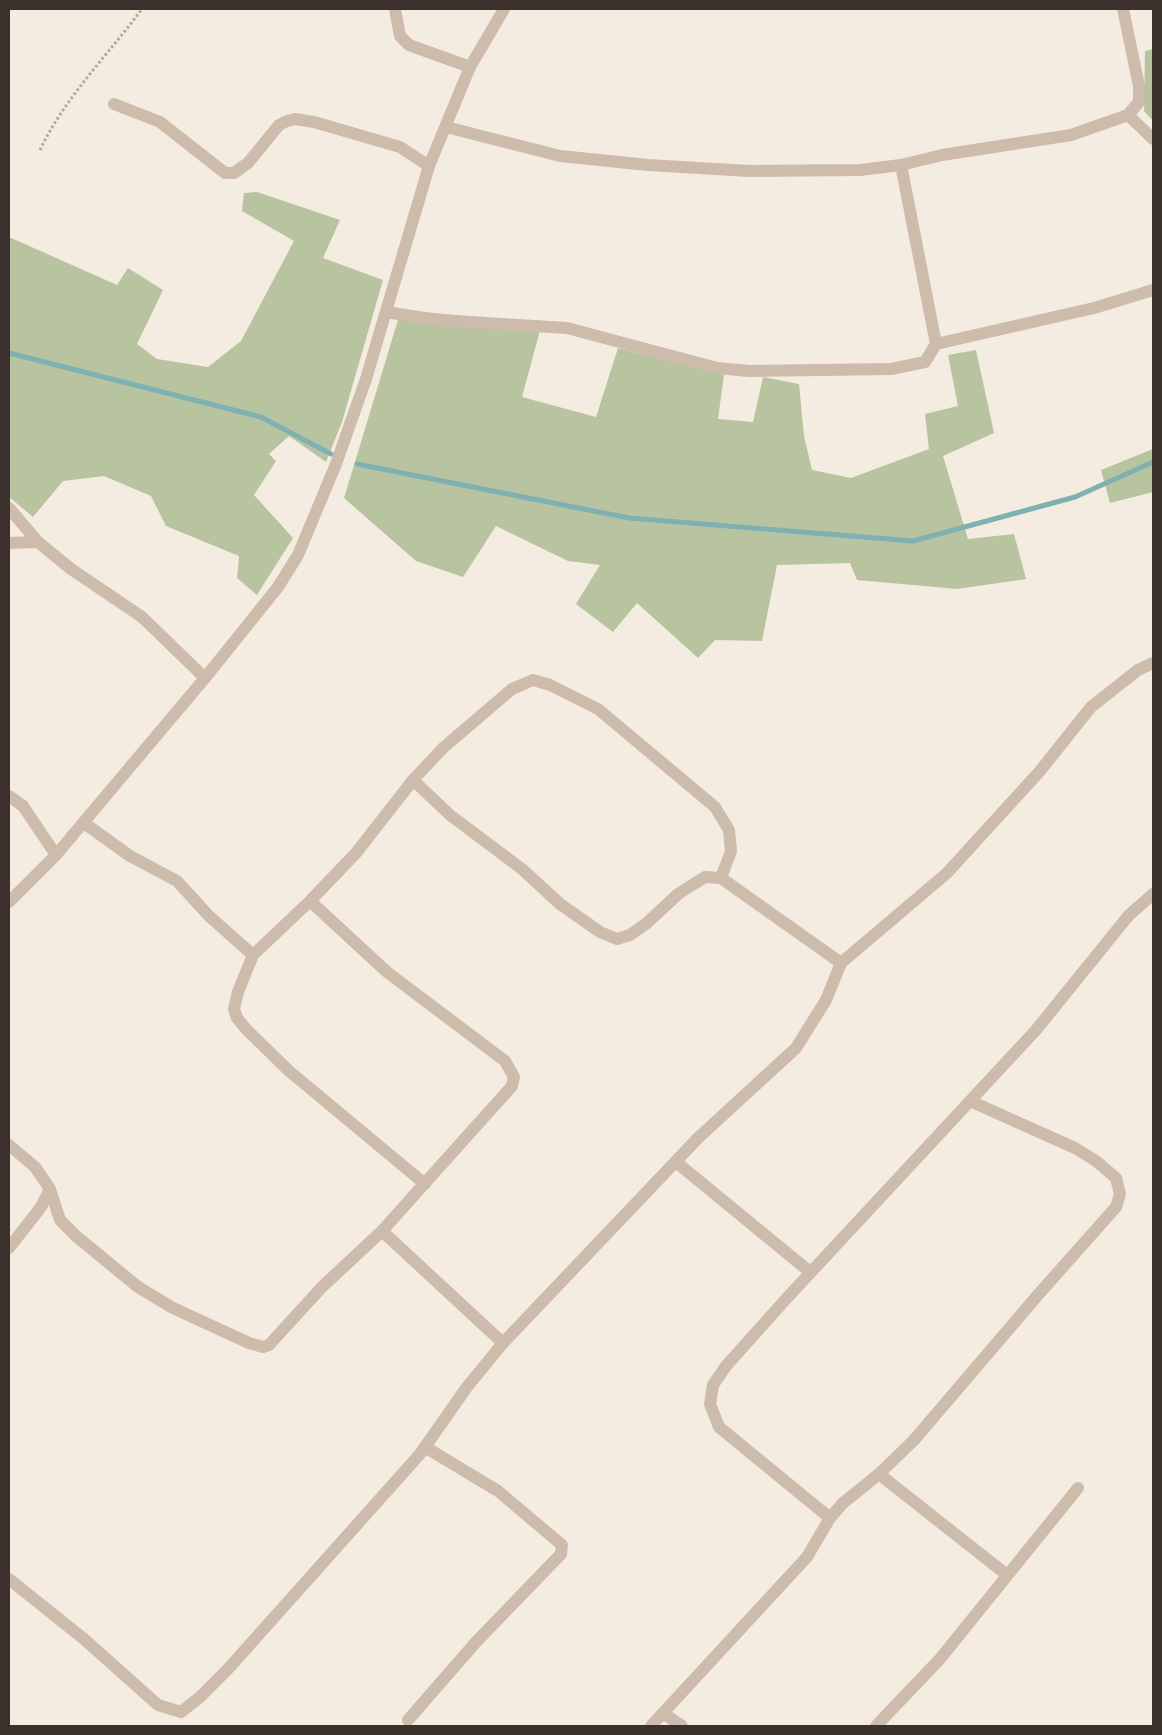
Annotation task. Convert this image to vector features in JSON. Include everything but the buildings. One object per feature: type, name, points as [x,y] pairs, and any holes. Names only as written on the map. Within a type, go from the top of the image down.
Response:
[{"type":"street","points":[[395,9],[400,36],[409,45],[470,67]]},
{"type":"street","points":[[9,902],[56,855],[84,823],[205,678],[278,587],[298,555],[336,464],[386,312],[429,166],[470,67],[504,9]]},
{"type":"street","points":[[446,127],[560,156],[648,165],[749,171],[860,170],[901,165],[942,155],[1071,134],[1128,115],[1139,102],[1139,86],[1123,9]]},
{"type":"street","points":[[114,104],[160,122],[225,174],[234,173],[248,163],[279,125],[295,119],[314,122],[400,147],[429,166]]},
{"type":"street","points":[[1128,115],[1153,139]]},
{"type":"street","points":[[386,312],[438,320],[567,328],[717,368],[749,371],[892,369],[925,362],[936,344],[901,165]]},
{"type":"street","points":[[936,344],[1094,308],[1153,290]]},
{"type":"street","points":[[9,508],[38,542],[71,569],[142,617],[205,678]]},
{"type":"street","points":[[9,543],[38,542]]},
{"type":"street","points":[[9,1579],[84,1639],[158,1705],[181,1712],[200,1697],[228,1669],[425,1447],[503,1342],[698,1138],[796,1048],[826,1000],[841,963],[947,873],[979,840],[1091,707],[1138,670],[1153,664]]},
{"type":"street","points":[[424,1184],[288,1071],[237,1018],[235,1003],[252,955],[310,901],[356,853],[413,780],[443,748],[512,689],[533,680],[550,684],[598,709],[716,807],[729,830],[731,851],[721,878]]},
{"type":"street","points":[[413,780],[450,815],[522,869],[560,904],[600,932],[617,939],[630,936],[678,894],[698,881],[705,877],[721,878],[841,963]]},
{"type":"street","points":[[9,796],[23,806],[56,855]]},
{"type":"street","points":[[84,823],[130,856],[177,881],[209,916],[252,955]]},
{"type":"street","points":[[830,1518],[719,1427],[710,1404],[713,1385],[726,1366],[810,1272],[1036,1030],[1129,915],[1153,894]]},
{"type":"street","points":[[9,1145],[35,1167],[50,1189],[60,1220],[76,1236],[138,1287],[173,1308],[257,1346],[269,1345],[322,1287],[382,1231],[512,1086],[514,1076],[505,1061],[387,972],[310,901]]},
{"type":"street","points":[[651,1726],[807,1557],[830,1518],[843,1503],[879,1474],[914,1440],[1116,1207],[1120,1194],[1116,1178],[1075,1148],[970,1101]]},
{"type":"street","points":[[676,1162],[810,1272]]},
{"type":"street","points":[[9,1248],[41,1207],[50,1189]]},
{"type":"street","points":[[382,1231],[503,1342]]},
{"type":"street","points":[[408,1720],[476,1642],[560,1554],[562,1545],[498,1490],[425,1447]]},
{"type":"street","points":[[879,1474],[1007,1575]]},
{"type":"street","points":[[876,1726],[939,1660],[1078,1488]]},
{"type":"street","points":[[663,1713],[682,1726]]},
{"type":"path","points":[[40,150],[49,131],[66,105],[142,9]]},
{"type":"green space","points":[[1153,49],[1153,121],[1144,111],[1145,51]]},
{"type":"green space","points":[[257,192],[340,220],[323,258],[383,280],[342,422],[326,462],[289,436],[269,454],[276,461],[254,495],[293,538],[257,595],[237,578],[239,556],[166,526],[151,496],[104,476],[63,481],[33,517],[9,497],[9,237],[117,285],[128,268],[163,290],[137,344],[157,359],[208,367],[241,341],[294,241],[242,211],[244,193]]},
{"type":"green space","points":[[401,310],[542,323],[522,397],[596,417],[618,348],[724,375],[718,419],[753,422],[763,377],[799,384],[804,436],[812,470],[851,478],[929,449],[925,414],[958,406],[948,355],[976,350],[994,433],[943,456],[968,539],[1014,534],[1026,579],[957,589],[857,580],[850,563],[777,565],[762,641],[715,640],[698,658],[637,603],[613,632],[576,604],[600,565],[568,561],[496,526],[463,577],[416,561],[344,498]]},
{"type":"green space","points":[[1153,449],[1153,492],[1110,503],[1101,470]]},
{"type":"waterway","points":[[9,353],[261,417],[331,454]]},
{"type":"waterway","points":[[357,464],[629,518],[913,541],[1075,497],[1153,462]]}]
